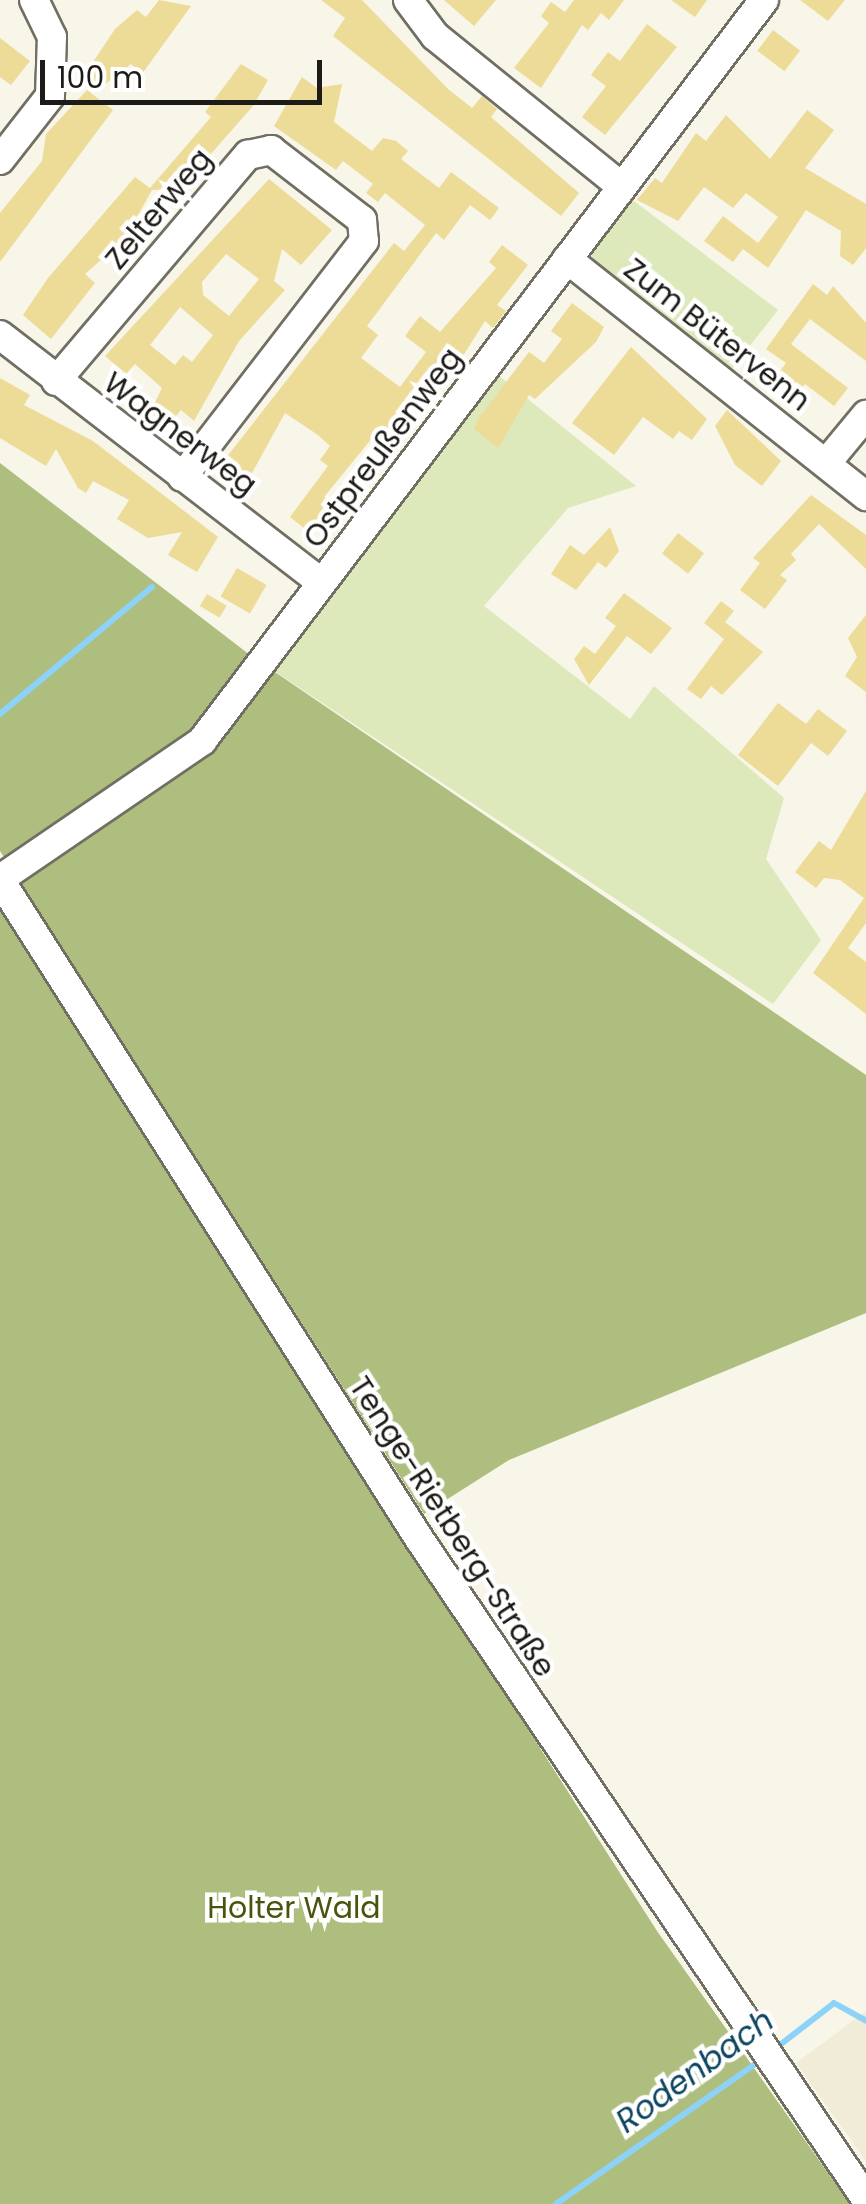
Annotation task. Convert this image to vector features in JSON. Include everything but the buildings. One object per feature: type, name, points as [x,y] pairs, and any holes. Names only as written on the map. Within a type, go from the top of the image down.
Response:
[{"type":"street","points":[[0,160],[50,96],[52,38],[34,0]]},
{"type":"street","points":[[408,0],[436,36],[622,186]]},
{"type":"street","name":"Ostpreußenweg","points":[[0,879],[202,741],[764,0]]},
{"type":"street","name":"Zelterweg","points":[[56,381],[248,154],[271,150],[362,220],[364,241],[182,477]]},
{"type":"street","name":"Zum Bütervenn","points":[[567,259],[828,461],[866,496]]},
{"type":"street","name":"Wagnerweg","points":[[0,335],[322,583]]},
{"type":"street","points":[[828,461],[866,416]]},
{"type":"street","name":"Tenge-Rietberg-Straße","points":[[0,879],[420,1540],[866,2199]]},
{"type":"shaded area","points":[[866,2011],[866,2161],[796,2063]]},
{"type":"green space","points":[[630,198],[778,310],[731,370],[594,269],[591,248]]},
{"type":"green space","points":[[493,371],[636,486],[568,508],[484,606],[630,719],[654,686],[784,798],[766,859],[821,940],[773,1004],[270,668]]},
{"type":"green space","points":[[0,463],[250,655],[866,1075],[866,1313],[509,1460],[424,1514],[0,851]]},
{"type":"green space","name":"Holter Wald","points":[[0,903],[657,1931],[850,2204],[0,2204]]},
{"type":"waterway","points":[[0,714],[152,587]]},
{"type":"waterway","name":"Rodenbach","points":[[776,2048],[834,2003],[866,2021]]},
{"type":"waterway","name":"Rodenbach","points":[[556,2204],[762,2059]]}]
